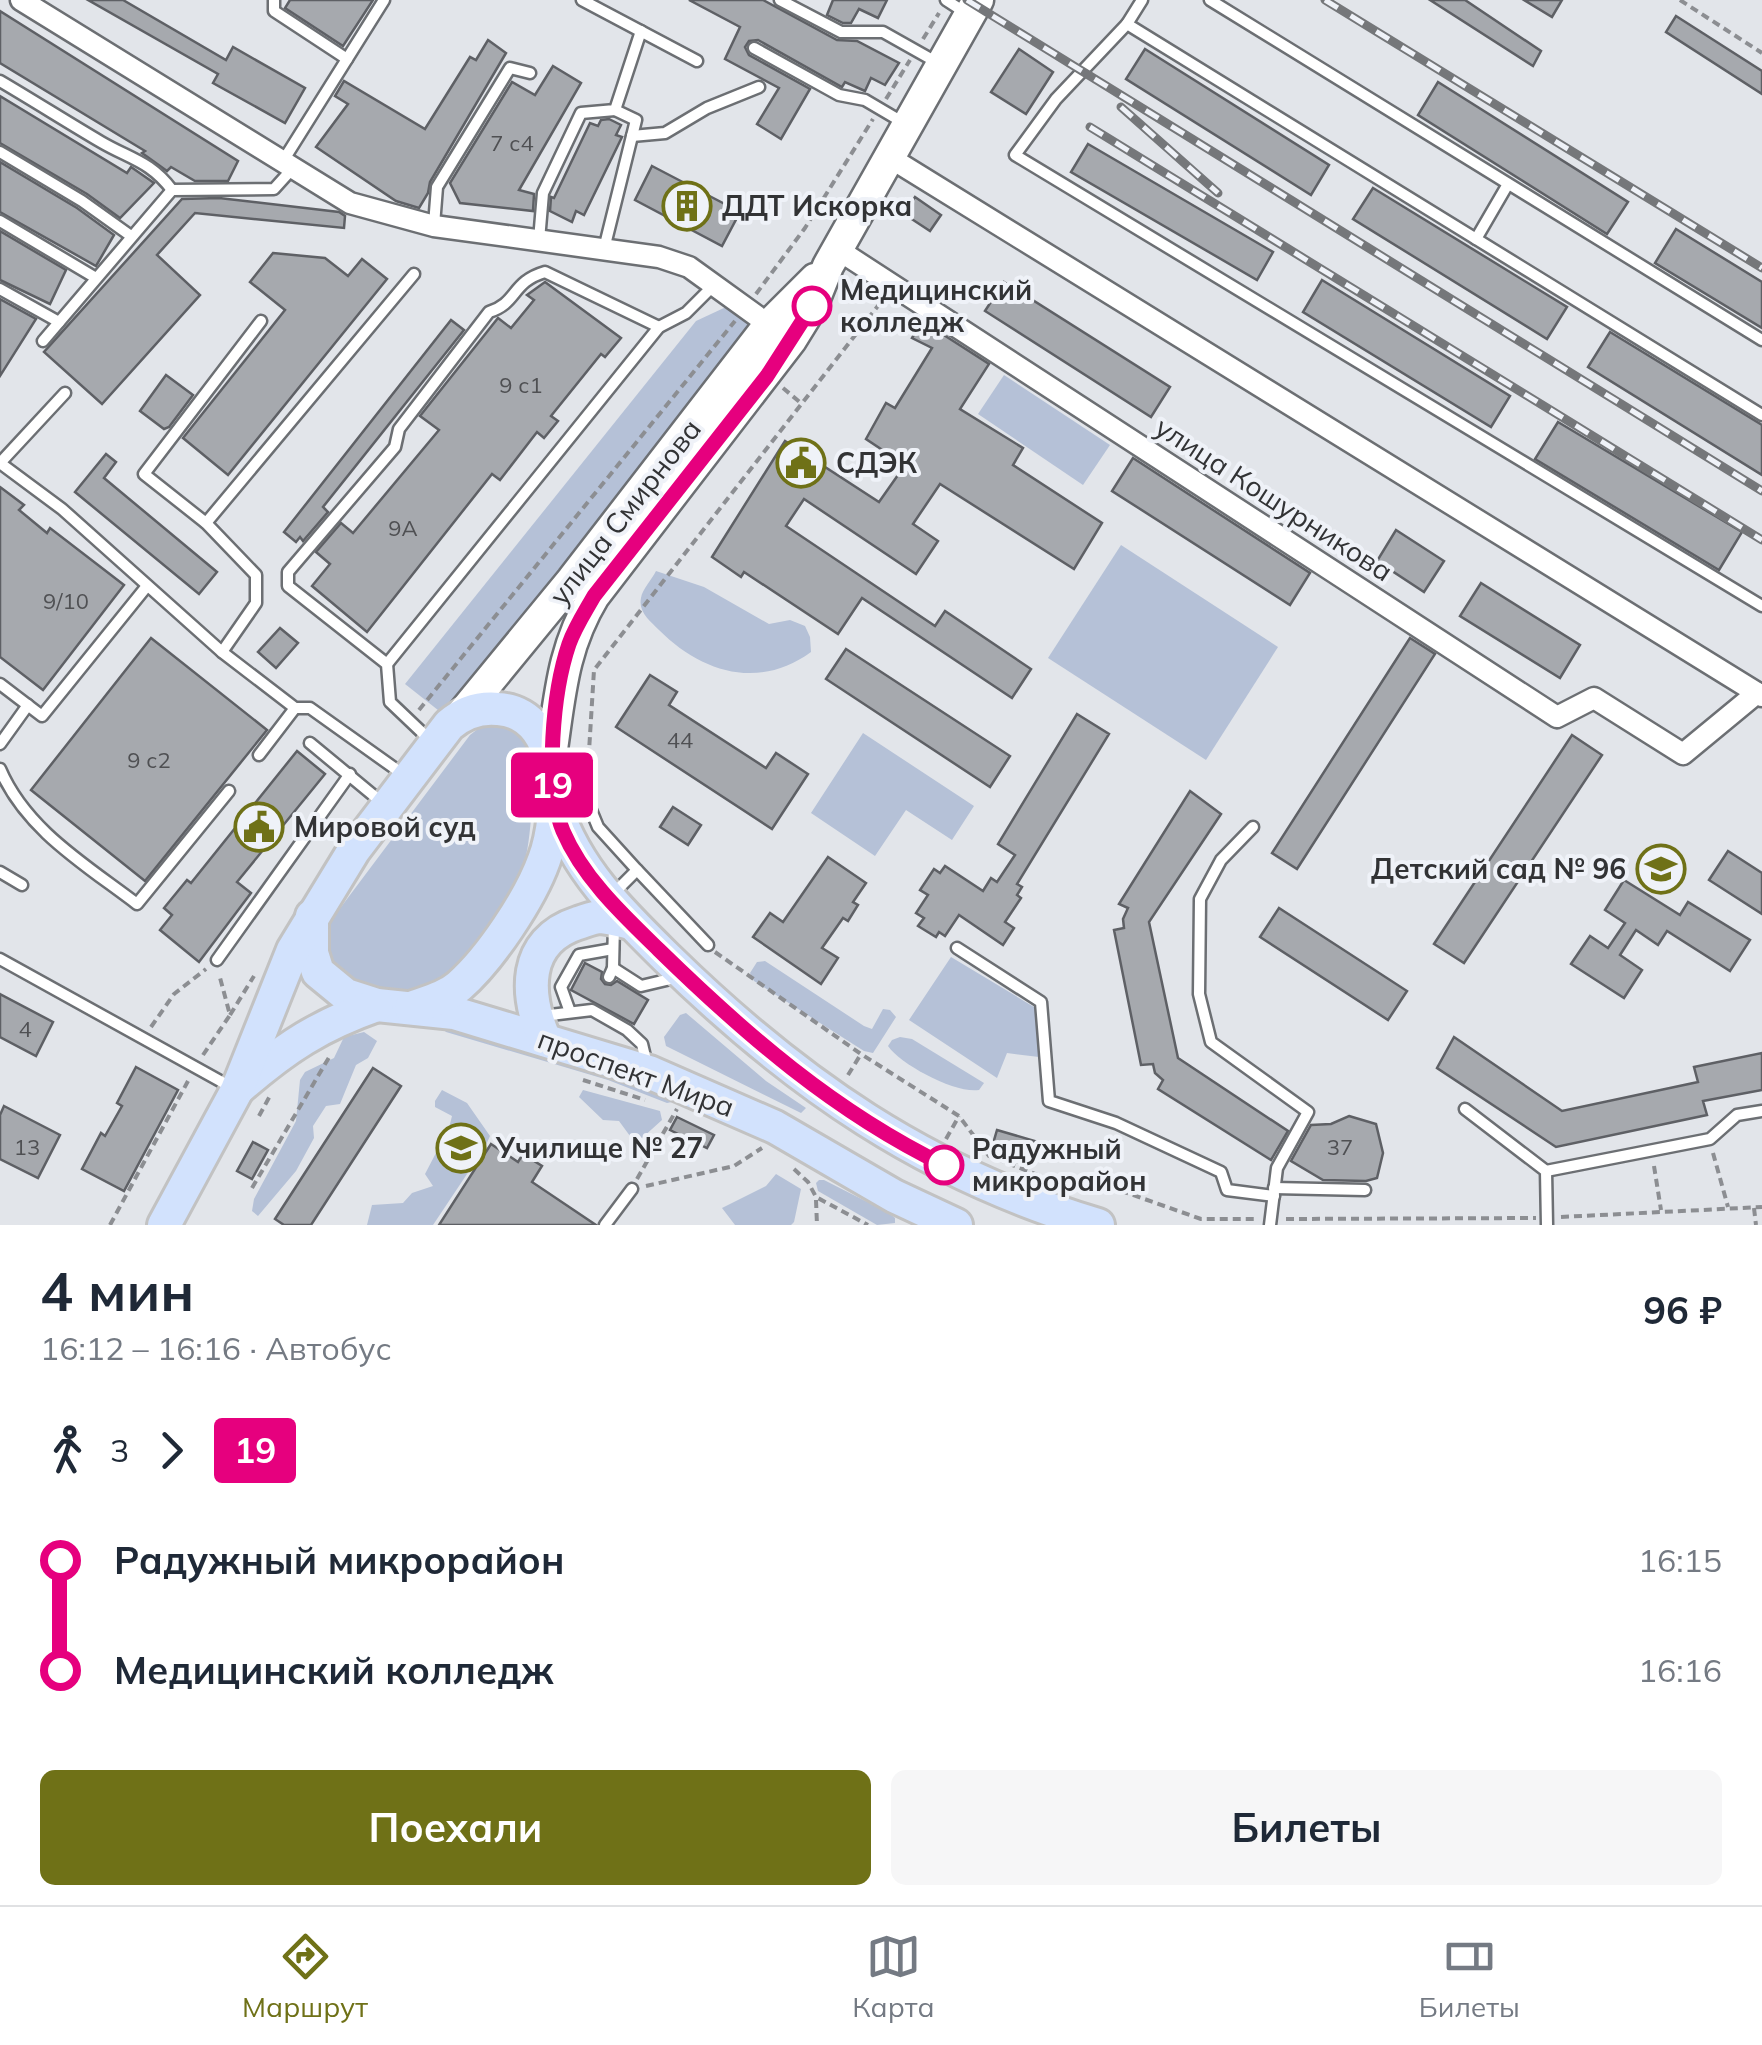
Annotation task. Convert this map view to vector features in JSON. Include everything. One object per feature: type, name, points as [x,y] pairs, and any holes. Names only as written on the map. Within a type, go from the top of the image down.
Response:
[{"type":"main road","name":"улица Смирнова","points":[[462,714],[572,580],[768,324],[832,258],[941,65],[964,5]]},
{"type":"main road","name":"улица Смирнова","points":[[551,756],[562,670],[578,622],[768,324]]},
{"type":"main road","points":[[164,1225],[237,1090],[292,950],[408,778],[422,732],[462,714],[489,708],[510,710],[529,718],[551,756],[551,835],[544,860],[497,940],[469,976],[442,997],[410,1008]]},
{"type":"main road","points":[[553,798],[586,839],[618,924]]},
{"type":"main road","points":[[312,916],[312,953],[318,972],[346,996],[376,1005]]},
{"type":"main road","points":[[529,1028],[532,974],[546,943],[562,928],[599,917],[618,924],[684,975],[762,1048],[854,1114],[970,1178],[1098,1225]]},
{"type":"main road","points":[[237,1090],[284,1048],[338,1019],[376,1005]]},
{"type":"main road","name":"проспект Мира","points":[[376,1005],[454,1013],[529,1028],[649,1072],[775,1127],[950,1224]]},
{"type":"street","points":[[35,4],[350,203],[434,226],[659,257],[689,267],[768,324]]},
{"type":"street","points":[[889,157],[1759,694]]},
{"type":"street","name":"улица Кошурникова","points":[[832,258],[893,285],[1556,717],[1594,698],[1683,754],[1759,694]]},
{"type":"lane","points":[[274,0],[274,11],[347,59]]},
{"type":"lane","points":[[44,340],[172,190],[274,190],[384,0]]},
{"type":"lane","points":[[582,0],[697,60]]},
{"type":"lane","points":[[780,0],[840,32],[884,32],[941,65]]},
{"type":"lane","points":[[1142,0],[1127,24],[1056,99],[1015,155],[1762,606]]},
{"type":"lane","points":[[1210,0],[1762,340]]},
{"type":"lane","points":[[1127,24],[1762,416]]},
{"type":"lane","points":[[615,110],[641,31]]},
{"type":"lane","points":[[754,48],[840,95],[865,100],[908,124]]},
{"type":"lane","points":[[434,226],[437,187],[510,68],[530,73]]},
{"type":"lane","points":[[0,81],[106,145],[139,158],[172,190]]},
{"type":"lane","points":[[632,136],[665,133],[706,108],[760,86]]},
{"type":"lane","points":[[539,240],[542,192],[581,114],[615,110],[636,120],[604,249]]},
{"type":"lane","points":[[0,152],[82,201],[131,236]]},
{"type":"lane","points":[[1476,239],[1508,184]]},
{"type":"lane","points":[[0,221],[96,278]]},
{"type":"lane","points":[[387,664],[288,586],[288,572],[395,447],[399,429],[490,312],[503,308],[525,278],[545,272],[659,328]]},
{"type":"lane","points":[[206,523],[414,274]]},
{"type":"lane","points":[[422,732],[390,702],[387,664],[659,328],[686,312],[714,285]]},
{"type":"lane","points":[[0,289],[59,322]]},
{"type":"lane","points":[[222,652],[256,603],[256,575],[206,523],[144,474],[260,320]]},
{"type":"lane","points":[[65,393],[0,463],[62,509],[222,652],[295,708],[310,708],[408,778]]},
{"type":"lane","points":[[0,684],[42,716],[147,586]]},
{"type":"lane","points":[[0,744],[28,705]]},
{"type":"lane","points":[[259,755],[295,708]]},
{"type":"lane","points":[[310,743],[386,806]]},
{"type":"lane","points":[[0,769],[9,791],[34,824],[137,904],[230,791]]},
{"type":"lane","points":[[217,960],[350,774]]},
{"type":"lane","points":[[532,885],[586,839],[586,798]]},
{"type":"lane","points":[[1254,828],[1221,860],[1200,899],[1198,994],[1212,1042],[1308,1112],[1277,1168],[1270,1225]]},
{"type":"lane","points":[[586,839],[637,870],[708,945]]},
{"type":"lane","points":[[637,870],[618,889],[611,972],[639,990],[684,975]]},
{"type":"lane","points":[[0,872],[22,885]]},
{"type":"lane","points":[[570,1012],[561,988],[579,955],[618,924]]},
{"type":"lane","points":[[957,948],[1041,1002],[1049,1101],[1116,1123],[1221,1172],[1226,1190],[1365,1190]]},
{"type":"lane","points":[[0,960],[237,1090]]},
{"type":"lane","points":[[529,1028],[594,1007],[620,1022],[642,1044],[649,1072]]},
{"type":"lane","points":[[1465,1109],[1546,1171],[1710,1139],[1737,1115],[1762,1111]]},
{"type":"lane","points":[[1546,1171],[1547,1225]]},
{"type":"lane","points":[[606,1225],[632,1189]]},
{"type":"path","points":[[1680,0],[1762,53]]},
{"type":"path","points":[[422,732],[768,324],[805,228],[880,108]]},
{"type":"path","points":[[586,798],[594,670],[893,285]]},
{"type":"path","points":[[144,1038],[174,994],[217,960]]},
{"type":"path","points":[[110,1225],[196,1067],[230,1014],[221,992],[217,960]]},
{"type":"path","points":[[252,1188],[336,1044]]},
{"type":"path","points":[[842,1084],[862,1054]]},
{"type":"path","points":[[569,1076],[659,1104]]},
{"type":"path","points":[[259,1116],[273,1090]]},
{"type":"path","points":[[632,1189],[677,1108]]},
{"type":"path","points":[[1710,1139],[1729,1209]]},
{"type":"path","points":[[632,1189],[734,1166],[762,1148],[745,1140]]},
{"type":"path","points":[[1651,1151],[1661,1212]]},
{"type":"path","points":[[790,1166],[808,1182],[816,1198],[817,1225]]},
{"type":"path","points":[[816,1198],[868,1225]]},
{"type":"path","points":[[1754,1208],[1756,1225]]},
{"type":"shaded area","points":[[726,307],[753,327],[443,714],[405,684],[696,321]]},
{"type":"shaded area","points":[[1004,375],[1110,445],[1083,485],[978,414]]},
{"type":"shaded area","points":[[1121,545],[1278,647],[1206,760],[1048,658]]},
{"type":"shaded area","points":[[656,571],[704,587],[769,624],[790,620],[805,626],[811,652],[771,671],[751,673],[712,666],[694,657],[643,612],[642,595]]},
{"type":"shaded area","points":[[496,722],[522,737],[529,748],[534,775],[524,865],[498,915],[459,967],[426,987],[380,990],[326,973],[324,938],[332,919],[470,735],[483,725]]},
{"type":"shaded area","points":[[863,733],[974,806],[952,840],[906,810],[875,856],[811,813]]},
{"type":"shaded area","points":[[951,957],[1039,1010],[1039,1057],[1007,1053],[997,1078],[909,1020]]},
{"type":"shaded area","points":[[765,961],[864,1026],[872,1029],[883,1009],[896,1017],[873,1053],[864,1051],[754,981],[750,973],[757,962]]},
{"type":"shaded area","points":[[686,1013],[766,1081],[806,1108],[801,1113],[666,1046],[664,1037],[680,1015]]},
{"type":"shaded area","points":[[447,1026],[634,1081],[672,1102],[446,1032],[442,1028]]},
{"type":"shaded area","points":[[364,1032],[377,1041],[368,1058],[356,1065],[340,1104],[326,1106],[313,1126],[314,1138],[296,1171],[258,1216],[252,1211],[254,1199],[296,1121],[300,1080],[305,1072],[334,1058],[344,1037]]},
{"type":"shaded area","points":[[900,1037],[912,1039],[984,1083],[979,1090],[969,1090],[930,1077],[888,1046]]},
{"type":"shaded area","points":[[442,1090],[467,1103],[490,1136],[485,1147],[433,1225],[367,1225],[372,1205],[403,1203],[412,1193],[433,1186],[425,1174],[452,1116],[435,1107]]},
{"type":"shaded area","points":[[583,1090],[660,1111],[662,1120],[642,1138],[630,1136],[619,1121],[603,1120],[579,1097]]},
{"type":"shaded area","points":[[776,1174],[801,1189],[794,1222],[735,1225],[722,1208],[766,1186]]},
{"type":"shaded area","points":[[819,1180],[889,1213],[895,1223],[877,1225],[818,1191]]},
{"type":"building","points":[[88,0],[123,0],[226,60],[233,47],[305,88],[285,123],[213,83],[218,74]]},
{"type":"building","points":[[290,0],[373,0],[343,46],[285,8]]},
{"type":"building","points":[[689,0],[763,0],[837,40],[857,41],[899,63],[885,85],[871,78],[865,91],[845,82],[842,87],[758,40],[749,41],[745,47],[749,55],[810,89],[781,139],[757,124],[779,88],[725,59],[740,27]]},
{"type":"building","points":[[833,0],[887,0],[878,18],[859,9],[851,23],[843,23],[827,15]]},
{"type":"building","points":[[1430,0],[1465,0],[1541,51],[1533,66]]},
{"type":"building","points":[[1524,0],[1562,0],[1552,17]]},
{"type":"building","points":[[0,11],[238,161],[228,181],[195,181],[171,167],[167,171],[142,153],[145,151],[0,63]]},
{"type":"building","points":[[1676,16],[1762,71],[1762,94],[1666,32]]},
{"type":"building","points":[[488,40],[506,53],[430,182],[419,208],[396,201],[316,147],[348,104],[335,96],[344,81],[425,129],[470,57],[476,60]]},
{"type":"building","points":[[1019,49],[1053,72],[1026,114],[991,92]]},
{"type":"building","points":[[1145,49],[1329,165],[1311,195],[1126,79]]},
{"type":"building","points":[[553,66],[581,83],[519,190],[534,194],[533,211],[460,203],[450,183],[512,82],[535,95]]},
{"type":"building","points":[[1438,82],[1628,202],[1607,234],[1418,115]]},
{"type":"building","points":[[0,96],[127,173],[131,167],[154,183],[120,218],[0,143]]},
{"type":"building","points":[[601,120],[621,125],[616,135],[622,137],[584,215],[576,211],[572,222],[550,211],[551,197],[554,198],[590,123],[598,126]]},
{"type":"building","points":[[1088,144],[1273,252],[1257,280],[1071,172]]},
{"type":"building","points":[[0,162],[114,235],[96,266],[0,212]]},
{"type":"building","name":"ДДТ Искорка","points":[[652,166],[740,212],[722,246],[635,200]]},
{"type":"building","points":[[1373,188],[1567,307],[1547,339],[1353,219]]},
{"type":"building","points":[[915,197],[941,215],[930,231],[904,214]]},
{"type":"building","points":[[219,198],[339,212],[345,216],[344,228],[195,213],[157,255],[200,295],[102,404],[44,352],[182,199]]},
{"type":"building","points":[[1676,229],[1762,282],[1762,328],[1655,263]]},
{"type":"building","points":[[0,231],[66,270],[50,304],[0,280]]},
{"type":"building","points":[[273,253],[325,258],[348,276],[362,259],[387,279],[228,475],[183,438],[285,310],[250,282]]},
{"type":"building","points":[[1322,280],[1510,396],[1491,427],[1303,312]]},
{"type":"building","points":[[545,282],[621,338],[605,357],[601,354],[551,416],[558,421],[544,438],[537,432],[500,480],[492,474],[367,632],[312,586],[330,564],[316,552],[341,523],[353,533],[439,430],[420,416],[498,318],[511,328],[534,300],[527,295]]},
{"type":"building","points":[[1004,282],[1170,387],[1151,417],[985,311]]},
{"type":"building","points":[[0,299],[36,319],[0,376]]},
{"type":"building","points":[[451,320],[464,330],[323,507],[328,512],[303,541],[300,537],[296,542],[284,532]]},
{"type":"building","points":[[922,321],[989,364],[960,409],[1023,448],[1013,465],[1102,523],[1074,569],[940,484],[913,524],[938,541],[916,574],[804,499],[786,526],[935,626],[945,611],[1031,669],[1012,698],[862,598],[838,634],[744,572],[741,577],[712,557],[785,441],[879,502],[905,465],[866,439],[886,403],[895,408],[932,348],[912,338]]},
{"type":"building","points":[[1610,332],[1762,425],[1762,475],[1588,367]]},
{"type":"building","points":[[166,375],[193,395],[164,429],[140,411]]},
{"type":"building","points":[[1558,422],[1742,532],[1719,570],[1535,459]]},
{"type":"building","points":[[106,454],[116,462],[104,478],[217,572],[199,594],[75,492]]},
{"type":"building","points":[[1133,458],[1310,573],[1290,605],[1112,491]]},
{"type":"building","points":[[0,487],[24,505],[19,510],[47,533],[50,528],[124,585],[43,690],[0,657]]},
{"type":"building","points":[[1396,530],[1444,561],[1424,592],[1377,561]]},
{"type":"building","points":[[1481,583],[1580,645],[1560,678],[1460,616]]},
{"type":"building","points":[[280,628],[298,643],[276,668],[258,652]]},
{"type":"building","points":[[151,638],[267,730],[145,881],[31,790]]},
{"type":"building","points":[[1410,638],[1435,654],[1297,869],[1272,853]]},
{"type":"building","points":[[846,649],[1010,756],[990,787],[826,679]]},
{"type":"building","points":[[650,675],[677,692],[669,705],[766,768],[776,753],[808,774],[772,829],[616,727]]},
{"type":"building","points":[[1077,714],[1109,734],[1017,884],[1022,887],[1017,895],[1021,898],[1005,922],[1014,928],[1003,945],[959,915],[945,936],[939,932],[936,937],[918,926],[924,918],[916,913],[928,895],[920,890],[934,869],[940,873],[945,866],[983,891],[991,878],[997,882],[1015,855],[998,844]]},
{"type":"building","points":[[1572,735],[1602,755],[1464,963],[1434,944]]},
{"type":"building","name":"Мировой суд","points":[[297,751],[325,774],[237,882],[251,893],[199,962],[160,930],[172,915],[164,908],[187,880],[191,883]]},
{"type":"building","points":[[1190,791],[1221,814],[1149,922],[1178,1058],[1288,1131],[1271,1160],[1158,1089],[1163,1080],[1155,1073],[1153,1064],[1141,1065],[1114,930],[1124,928],[1128,908],[1119,904]]},
{"type":"building","points":[[673,807],[701,825],[688,845],[660,827]]},
{"type":"building","points":[[1728,851],[1762,873],[1762,914],[1709,880]]},
{"type":"building","points":[[828,857],[866,883],[853,902],[858,905],[848,921],[843,918],[822,948],[838,958],[821,984],[753,937],[770,913],[783,922]]},
{"type":"building","points":[[1624,880],[1680,915],[1688,902],[1750,940],[1730,971],[1667,931],[1658,945],[1636,930],[1620,955],[1642,970],[1624,998],[1571,964],[1590,936],[1608,948],[1625,923],[1605,910]]},
{"type":"building","points":[[1279,908],[1407,991],[1388,1020],[1260,937]]},
{"type":"building","points":[[585,963],[602,972],[605,984],[617,981],[648,1000],[634,1024],[571,990]]},
{"type":"building","points":[[0,994],[53,1022],[36,1056],[0,1037]]},
{"type":"building","points":[[1454,1037],[1562,1111],[1698,1082],[1694,1067],[1762,1053],[1762,1090],[1703,1101],[1707,1115],[1556,1147],[1437,1068]]},
{"type":"building","points":[[136,1067],[178,1090],[124,1191],[82,1169],[101,1133],[105,1136],[122,1106],[117,1103]]},
{"type":"building","points":[[373,1068],[401,1086],[311,1225],[284,1225],[275,1219]]},
{"type":"building","points":[[4,1106],[60,1135],[38,1178],[0,1159],[0,1115]]},
{"type":"building","points":[[1349,1116],[1376,1124],[1383,1153],[1377,1178],[1323,1180],[1291,1161],[1311,1125],[1331,1124]]},
{"type":"building","points":[[677,1117],[714,1135],[707,1148],[670,1130]]},
{"type":"building","points":[[997,1130],[1035,1141],[1032,1154],[1017,1162],[990,1154]]},
{"type":"building","points":[[253,1142],[268,1150],[252,1179],[237,1171]]},
{"type":"building","points":[[491,1144],[518,1162],[523,1154],[542,1166],[532,1182],[596,1225],[439,1225]]},
{"type":"railway","points":[[967,0],[1762,491]]},
{"type":"railway","points":[[1325,0],[1762,268]]},
{"type":"railway","points":[[1121,107],[1218,193]]},
{"type":"railway","points":[[1090,127],[1762,540]]},
{"type":"bus line","name":"19","points":[[812,306],[767,376],[594,596],[578,622],[562,670],[551,756],[553,798],[564,832],[594,881],[684,975],[762,1048],[832,1100],[944,1165]]},
{"type":"place","name":"ДДТ Искорка","points":[[687,206]]},
{"type":"place","name":"Медицинский колледж","points":[[812,306]]},
{"type":"place","name":"СДЭК","points":[[801,463]]},
{"type":"place","name":"Мировой суд","points":[[259,827]]},
{"type":"place","name":"Детский сад № 96","points":[[1661,869]]},
{"type":"place","name":"Училище № 27","points":[[461,1148]]},
{"type":"place","name":"Радужный микрорайон","points":[[944,1165]]}]
